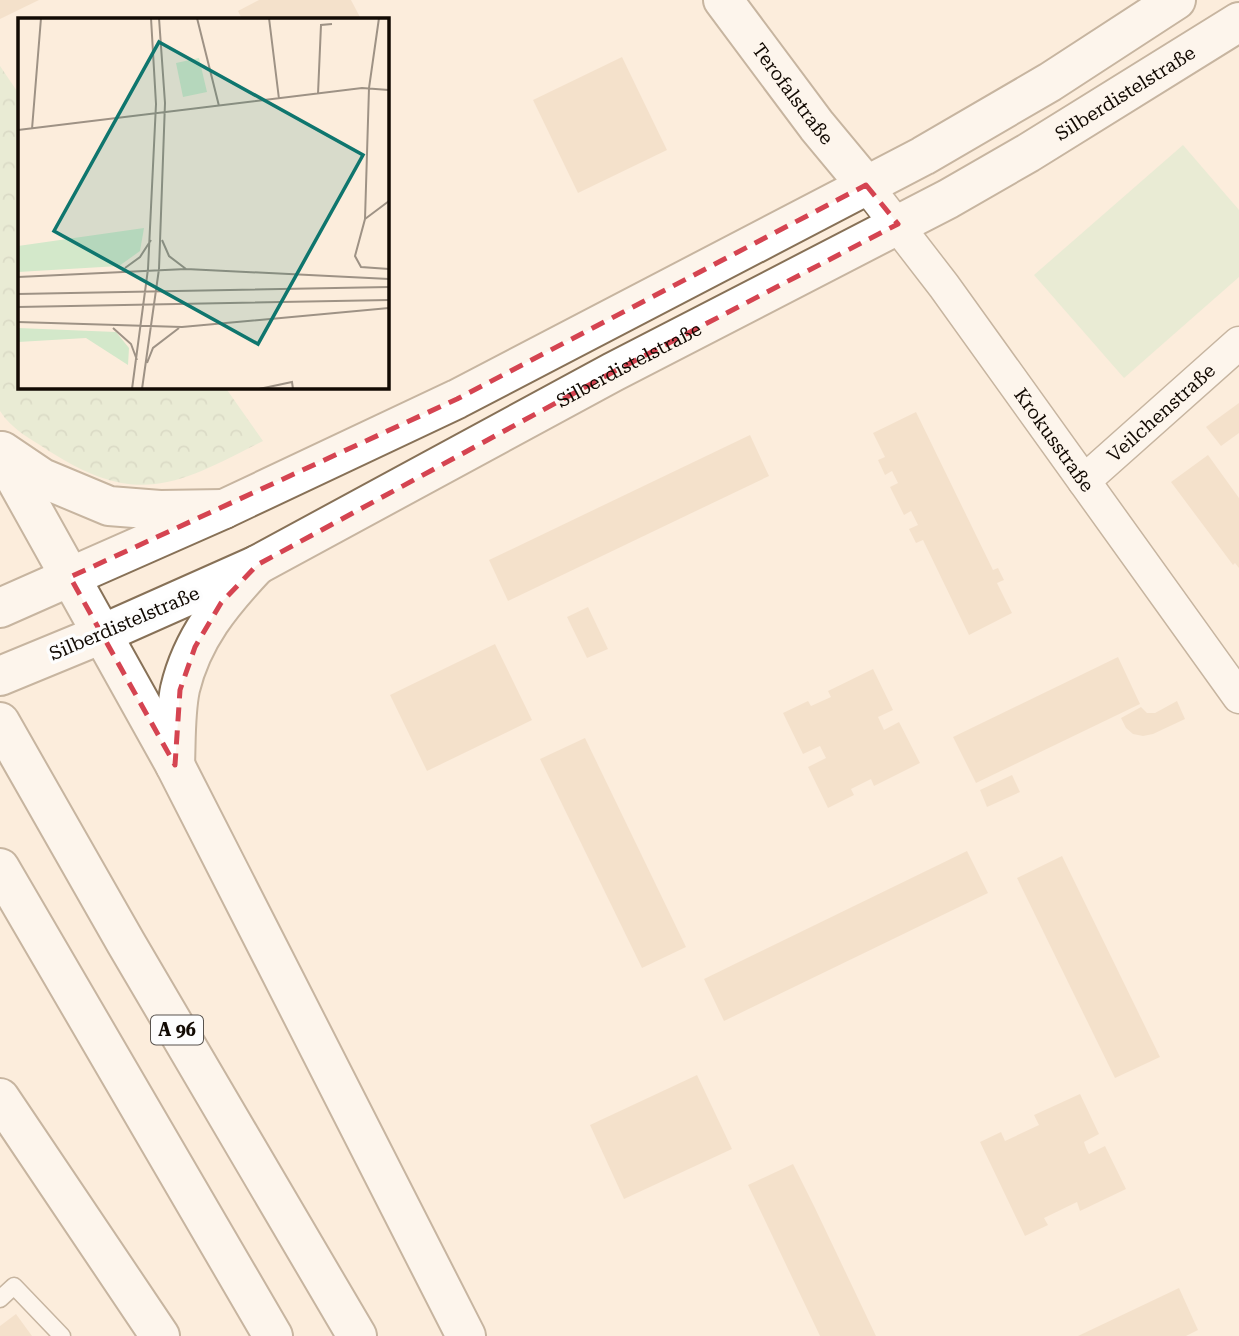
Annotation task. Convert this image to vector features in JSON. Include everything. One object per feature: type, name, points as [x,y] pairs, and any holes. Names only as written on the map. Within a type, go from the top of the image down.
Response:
[{"type":"main road","name":"Terofalstraße","points":[[723,0],[817,126],[866,185]]},
{"type":"main road","points":[[0,608],[224,509],[457,399],[923,156],[1050,82],[1176,0]]},
{"type":"main road","name":"Silberdistelstraße","points":[[0,676],[257,565],[613,372],[948,199],[1028,153],[1239,22]]},
{"type":"main road","points":[[0,450],[42,478],[109,506],[160,510],[224,509]]},
{"type":"main road","points":[[0,450],[175,765],[466,1336]]},
{"type":"main road","points":[[175,765],[180,690],[195,647],[221,603],[257,565]]},
{"type":"main road","name":"A 96","points":[[0,722],[126,943],[357,1336]]},
{"type":"main road","points":[[0,868],[273,1336]]},
{"type":"main road","points":[[0,1098],[160,1336]]},
{"type":"street","name":"Krokusstraße","points":[[866,185],[898,224],[1239,697]]},
{"type":"street","name":"Veilchenstraße","points":[[1084,481],[1239,343]]},
{"type":"lane","points":[[0,1299],[14,1286],[62,1336]]},
{"type":"highlighted area","points":[[866,185],[898,224],[613,372],[257,565],[221,603],[195,647],[180,690],[175,765],[70,577],[457,399]]},
{"type":"green space","points":[[0,66],[18,93],[18,388],[226,388],[263,441],[181,479],[157,484],[133,484],[108,480],[80,469],[22,434],[0,411]]},
{"type":"green space","points":[[1183,145],[1239,210],[1239,277],[1124,378],[1034,275]]},
{"type":"building","points":[[0,0],[39,0],[0,19]]},
{"type":"building","points":[[259,0],[351,0],[360,18],[242,18],[238,11]]},
{"type":"building","points":[[622,57],[667,150],[578,193],[533,100]]},
{"type":"building","points":[[1239,403],[1239,433],[1221,446],[1206,427]]},
{"type":"building","points":[[916,412],[993,570],[998,568],[1004,580],[997,583],[1012,613],[969,635],[923,540],[916,543],[909,529],[918,525],[911,511],[904,515],[890,487],[898,483],[892,471],[885,475],[878,460],[885,457],[873,433]]},
{"type":"building","points":[[750,435],[769,476],[508,601],[489,560]]},
{"type":"building","points":[[1208,455],[1239,498],[1239,568],[1235,563],[1233,565],[1171,482]]},
{"type":"building","points":[[588,607],[608,649],[587,658],[567,617]]},
{"type":"building","points":[[495,644],[532,720],[427,771],[390,695]]},
{"type":"building","points":[[1118,657],[1140,704],[976,783],[953,737]]},
{"type":"building","points":[[873,669],[893,710],[878,717],[884,730],[899,722],[920,763],[874,786],[871,779],[851,789],[854,795],[828,808],[808,767],[826,758],[820,746],[803,754],[783,713],[808,701],[811,706],[831,697],[828,691]]},
{"type":"building","points":[[1177,701],[1185,719],[1153,734],[1133,734],[1121,718],[1141,707],[1147,713],[1155,713]]},
{"type":"building","points":[[585,738],[686,947],[642,968],[540,759]]},
{"type":"building","points":[[1012,775],[1020,792],[987,807],[980,790]]},
{"type":"building","points":[[967,851],[988,893],[724,1021],[704,979]]},
{"type":"building","points":[[1062,856],[1160,1057],[1115,1078],[1017,878]]},
{"type":"building","points":[[697,1075],[732,1149],[624,1199],[590,1125]]},
{"type":"building","points":[[1080,1094],[1099,1134],[1084,1142],[1086,1148],[1089,1154],[1105,1146],[1126,1189],[1080,1211],[1077,1202],[1044,1218],[1048,1225],[1025,1236],[980,1142],[1001,1132],[1005,1141],[1039,1125],[1034,1115]]},
{"type":"building","points":[[793,1164],[876,1336],[820,1336],[748,1185]]},
{"type":"building","points":[[1179,1288],[1198,1330],[1186,1336],[1078,1336]]},
{"type":"building","points":[[16,1314],[32,1336],[0,1336],[0,1326]]}]
